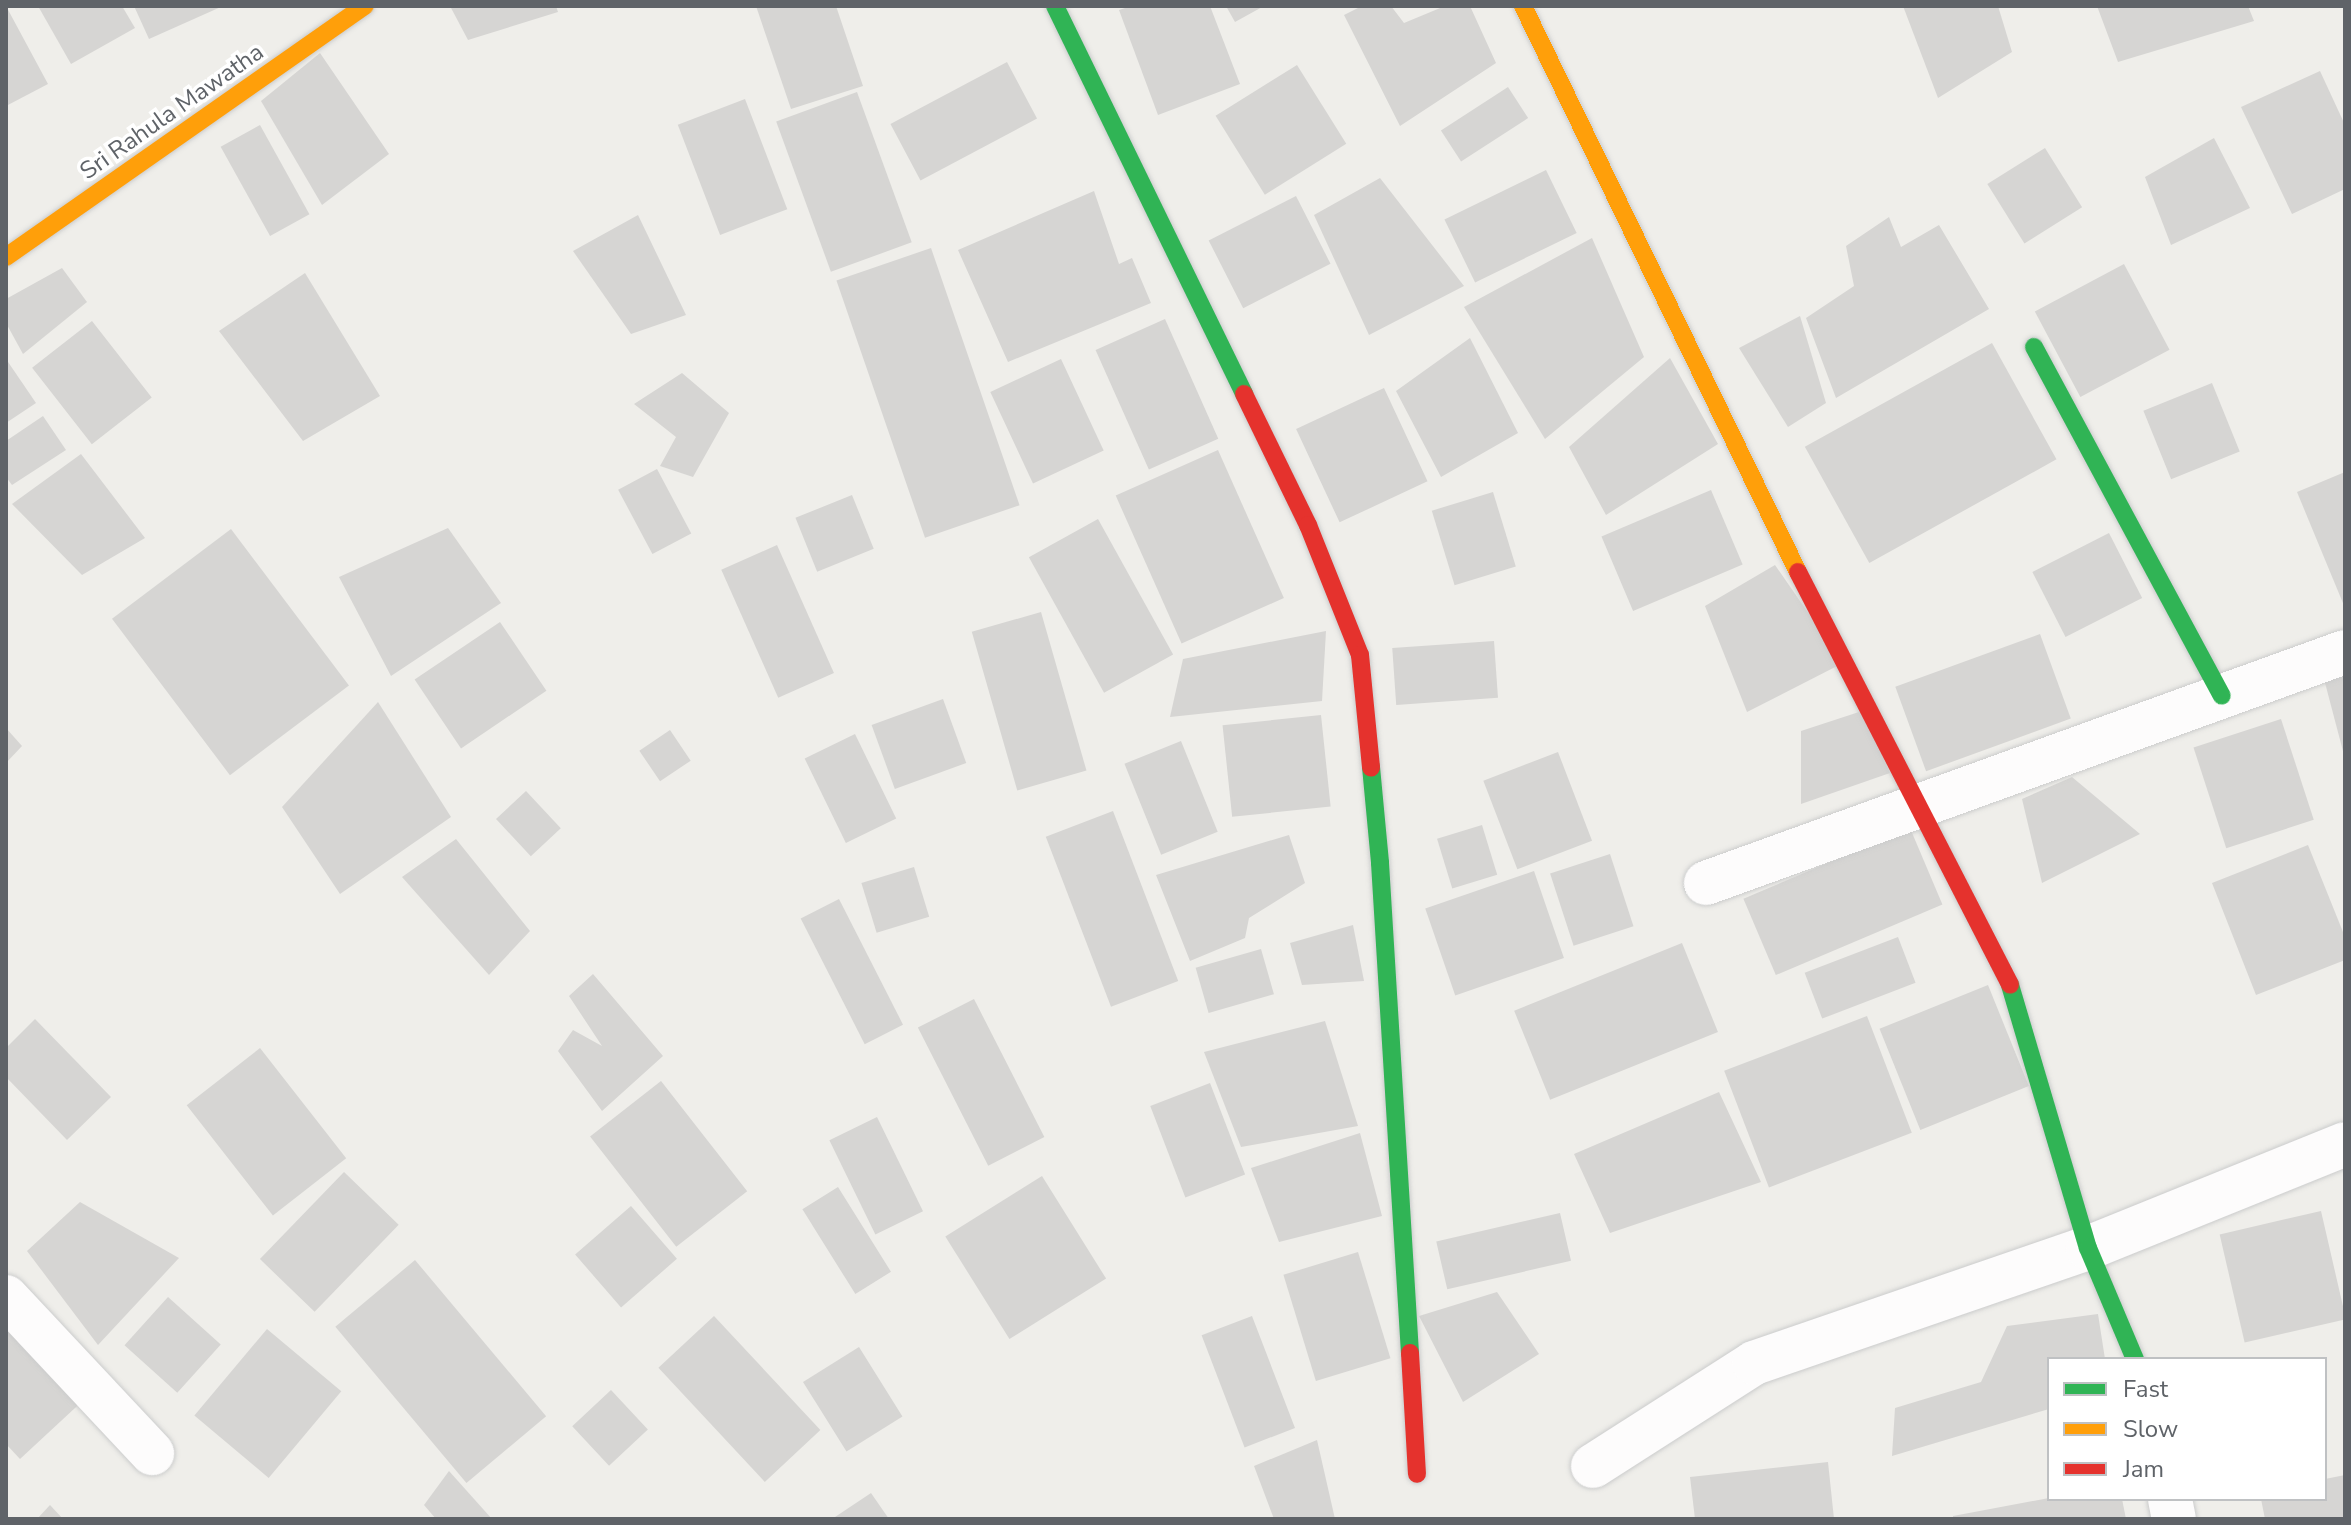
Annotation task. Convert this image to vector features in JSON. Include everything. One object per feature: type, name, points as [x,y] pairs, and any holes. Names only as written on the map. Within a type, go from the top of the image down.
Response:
[{"type":"street","name":"Sri Rahula Mawatha","points":[[6,257],[365,6]]},
{"type":"street","points":[[1055,6],[1308,525],[1360,655],[1380,863],[1417,1474]]},
{"type":"street","points":[[1523,6],[1789,555],[2007,975],[2088,1248],[2134,1357]]},
{"type":"street","points":[[2034,347],[2222,696]]},
{"type":"street","points":[[1706,883],[2345,652]]},
{"type":"street","points":[[1593,1466],[1754,1363],[2088,1248],[2345,1144]]},
{"type":"street","points":[[6,1297],[152,1453]]},
{"type":"building","points":[[6,6],[48,84],[6,106]]},
{"type":"building","points":[[38,6],[122,6],[135,28],[71,64]]},
{"type":"building","points":[[134,6],[223,6],[149,39]]},
{"type":"building","points":[[450,6],[556,6],[558,12],[468,40]]},
{"type":"building","points":[[756,6],[836,6],[863,86],[791,109]]},
{"type":"building","points":[[1131,6],[1210,6],[1240,84],[1158,115],[1119,10]]},
{"type":"building","points":[[1226,6],[1264,6],[1235,22]]},
{"type":"building","points":[[1362,6],[1391,6],[1404,23],[1445,6],[1470,6],[1496,63],[1400,126],[1344,15]]},
{"type":"building","points":[[1903,6],[1998,6],[2012,52],[1938,98]]},
{"type":"building","points":[[2097,6],[2248,6],[2254,21],[2118,62]]},
{"type":"building","points":[[320,53],[389,154],[322,205],[261,101]]},
{"type":"building","points":[[1007,62],[1037,119],[920,180],[890,124]]},
{"type":"building","points":[[1297,65],[1346,144],[1265,195],[1216,116]]},
{"type":"building","points":[[2320,71],[2345,125],[2345,189],[2292,214],[2241,107]]},
{"type":"building","points":[[1508,87],[1528,118],[1461,162],[1441,131]]},
{"type":"building","points":[[857,92],[912,242],[831,272],[776,121]]},
{"type":"building","points":[[745,99],[787,209],[720,235],[678,125]]},
{"type":"building","points":[[260,125],[309,214],[270,236],[221,147]]},
{"type":"building","points":[[2214,138],[2250,208],[2171,245],[2145,177]]},
{"type":"building","points":[[2045,148],[2082,207],[2024,243],[1987,184]]},
{"type":"building","points":[[1546,170],[1577,233],[1475,282],[1444,220]]},
{"type":"building","points":[[1380,178],[1464,286],[1369,335],[1314,215]]},
{"type":"building","points":[[1094,191],[1119,264],[1132,258],[1151,303],[1008,362],[958,250]]},
{"type":"building","points":[[1296,196],[1331,264],[1243,308],[1209,240]]},
{"type":"building","points":[[638,215],[686,315],[631,334],[573,251]]},
{"type":"building","points":[[1889,217],[1901,247],[1939,225],[1989,309],[1836,398],[1806,318],[1854,286],[1846,246]]},
{"type":"building","points":[[1592,238],[1644,357],[1545,439],[1464,307]]},
{"type":"building","points":[[931,248],[1020,505],[925,538],[836,281]]},
{"type":"building","points":[[2124,264],[2170,350],[2080,397],[2035,311]]},
{"type":"building","points":[[62,268],[87,302],[23,354],[6,323],[6,299]]},
{"type":"building","points":[[305,273],[380,396],[303,441],[219,331]]},
{"type":"building","points":[[1800,316],[1826,403],[1788,427],[1739,348]]},
{"type":"building","points":[[1165,319],[1218,439],[1149,470],[1096,350]]},
{"type":"building","points":[[92,321],[152,397],[92,444],[32,368]]},
{"type":"building","points":[[1470,338],[1518,433],[1441,477],[1396,391]]},
{"type":"building","points":[[1992,343],[2056,459],[1869,563],[1805,447]]},
{"type":"building","points":[[1670,358],[1718,444],[1606,515],[1569,447]]},
{"type":"building","points":[[6,359],[36,403],[6,423]]},
{"type":"building","points":[[1061,359],[1104,451],[1033,484],[990,392]]},
{"type":"building","points":[[682,373],[729,413],[693,477],[660,466],[676,437],[634,404]]},
{"type":"building","points":[[2212,383],[2240,452],[2171,479],[2143,411]]},
{"type":"building","points":[[1384,388],[1428,481],[1340,522],[1296,429]]},
{"type":"building","points":[[43,416],[66,450],[12,485],[6,477],[6,441]]},
{"type":"building","points":[[1218,450],[1284,598],[1182,644],[1116,496]]},
{"type":"building","points":[[81,454],[145,538],[82,575],[12,504]]},
{"type":"building","points":[[657,469],[691,533],[652,554],[618,490]]},
{"type":"building","points":[[2345,472],[2345,608],[2297,492]]},
{"type":"building","points":[[1711,490],[1743,565],[1633,611],[1601,536]]},
{"type":"building","points":[[1493,492],[1516,567],[1455,585],[1432,511]]},
{"type":"building","points":[[852,495],[874,549],[817,572],[795,518]]},
{"type":"building","points":[[1098,519],[1173,655],[1104,693],[1029,557]]},
{"type":"building","points":[[448,528],[501,603],[391,676],[339,577]]},
{"type":"building","points":[[231,529],[349,686],[230,775],[112,619]]},
{"type":"building","points":[[2109,533],[2142,598],[2066,637],[2032,572]]},
{"type":"building","points":[[777,545],[834,673],[778,698],[721,570]]},
{"type":"building","points":[[1775,565],[1843,663],[1747,712],[1705,606]]},
{"type":"building","points":[[1041,612],[1086,771],[1017,790],[972,632]]},
{"type":"building","points":[[500,622],[546,691],[461,748],[415,680]]},
{"type":"building","points":[[1326,631],[1322,701],[1170,717],[1183,659]]},
{"type":"building","points":[[2040,634],[2071,719],[1926,771],[1895,687]]},
{"type":"building","points":[[1494,641],[1498,698],[1396,705],[1392,648]]},
{"type":"building","points":[[2345,675],[2345,755],[2344,755],[2324,679]]},
{"type":"building","points":[[943,699],[966,763],[895,789],[872,725]]},
{"type":"building","points":[[378,702],[451,817],[340,894],[282,807]]},
{"type":"building","points":[[1862,711],[1890,773],[1801,804],[1801,731]]},
{"type":"building","points":[[1321,715],[1331,806],[1232,817],[1223,725]]},
{"type":"building","points":[[2281,719],[2314,820],[2226,848],[2194,747]]},
{"type":"building","points":[[6,728],[22,746],[6,763]]},
{"type":"building","points":[[670,730],[691,761],[660,781],[639,751]]},
{"type":"building","points":[[855,734],[896,818],[846,843],[805,759]]},
{"type":"building","points":[[1181,741],[1218,832],[1161,855],[1124,764]]},
{"type":"building","points":[[1558,752],[1592,841],[1517,869],[1483,781]]},
{"type":"building","points":[[2072,777],[2140,834],[2042,883],[2022,799]]},
{"type":"building","points":[[526,791],[561,828],[531,856],[496,819]]},
{"type":"building","points":[[1113,811],[1178,981],[1111,1007],[1046,837]]},
{"type":"building","points":[[1482,825],[1497,875],[1452,888],[1437,839]]},
{"type":"building","points":[[1910,828],[1942,904],[1776,975],[1743,899]]},
{"type":"building","points":[[1289,835],[1305,883],[1249,918],[1245,938],[1190,961],[1156,875]]},
{"type":"building","points":[[456,839],[530,931],[489,975],[402,877]]},
{"type":"building","points":[[2308,845],[2345,937],[2345,960],[2256,995],[2212,883]]},
{"type":"building","points":[[1610,854],[1633,926],[1574,946],[1550,873]]},
{"type":"building","points":[[914,867],[929,917],[877,933],[861,883]]},
{"type":"building","points":[[1534,871],[1564,958],[1455,995],[1425,908]]},
{"type":"building","points":[[839,899],[903,1025],[865,1044],[801,919]]},
{"type":"building","points":[[1353,925],[1364,981],[1302,985],[1290,943]]},
{"type":"building","points":[[1898,937],[1916,983],[1822,1019],[1805,973]]},
{"type":"building","points":[[1682,943],[1718,1032],[1550,1100],[1514,1011]]},
{"type":"building","points":[[1261,949],[1274,994],[1209,1013],[1196,968]]},
{"type":"building","points":[[593,974],[663,1056],[602,1111],[558,1051],[573,1030],[602,1046],[569,996]]},
{"type":"building","points":[[1988,985],[2029,1086],[1920,1130],[1880,1029]]},
{"type":"building","points":[[974,999],[1044,1137],[988,1166],[918,1028]]},
{"type":"building","points":[[1867,1016],[1912,1133],[1769,1188],[1724,1071]]},
{"type":"building","points":[[35,1019],[111,1097],[67,1140],[6,1077],[6,1048]]},
{"type":"building","points":[[1325,1021],[1358,1126],[1241,1147],[1204,1052]]},
{"type":"building","points":[[260,1048],[346,1158],[273,1216],[187,1105]]},
{"type":"building","points":[[661,1081],[747,1191],[676,1247],[590,1136]]},
{"type":"building","points":[[1210,1083],[1245,1174],[1185,1197],[1150,1106]]},
{"type":"building","points":[[1719,1092],[1761,1182],[1610,1233],[1574,1154]]},
{"type":"building","points":[[877,1117],[923,1211],[875,1235],[829,1140]]},
{"type":"building","points":[[1360,1133],[1382,1216],[1279,1242],[1251,1168]]},
{"type":"building","points":[[344,1172],[399,1225],[315,1312],[260,1259]]},
{"type":"building","points":[[1042,1176],[1106,1279],[1009,1339],[945,1236]]},
{"type":"building","points":[[838,1187],[891,1272],[855,1294],[802,1209]]},
{"type":"building","points":[[80,1202],[179,1258],[98,1345],[27,1251]]},
{"type":"building","points":[[631,1206],[677,1259],[621,1307],[575,1255]]},
{"type":"building","points":[[2321,1211],[2345,1319],[2245,1343],[2220,1234]]},
{"type":"building","points":[[1560,1213],[1571,1261],[1447,1289],[1436,1242]]},
{"type":"building","points":[[1358,1252],[1390,1358],[1316,1381],[1283,1275]]},
{"type":"building","points":[[415,1260],[546,1416],[466,1483],[335,1327]]},
{"type":"building","points":[[1497,1292],[1539,1354],[1463,1402],[1419,1316]]},
{"type":"building","points":[[168,1297],[221,1345],[177,1393],[125,1345]]},
{"type":"building","points":[[2098,1314],[2105,1357],[2047,1357],[2047,1410],[1892,1456],[1895,1408],[1981,1382],[2007,1326]]},
{"type":"building","points":[[6,1315],[89,1395],[20,1459],[6,1444]]},
{"type":"building","points":[[714,1316],[820,1430],[765,1482],[658,1368]]},
{"type":"building","points":[[1252,1316],[1295,1428],[1245,1447],[1202,1335]]},
{"type":"building","points":[[267,1329],[341,1391],[269,1478],[194,1416]]},
{"type":"building","points":[[859,1347],[902,1417],[846,1452],[803,1382]]},
{"type":"building","points":[[611,1390],[648,1429],[609,1466],[572,1426]]},
{"type":"building","points":[[1317,1440],[1335,1519],[1274,1519],[1254,1466]]},
{"type":"building","points":[[1828,1462],[1834,1519],[1695,1519],[1690,1477]]},
{"type":"building","points":[[449,1471],[492,1519],[436,1519],[424,1505]]},
{"type":"building","points":[[2345,1475],[2345,1519],[2265,1519],[2261,1501],[2327,1501],[2327,1479]]},
{"type":"building","points":[[871,1493],[889,1519],[832,1519]]},
{"type":"building","points":[[2047,1498],[2047,1501],[2122,1501],[2126,1519],[1953,1519],[1953,1516]]},
{"type":"building","points":[[50,1505],[63,1519],[37,1519]]},
{"type":"traffic: fast","points":[[1055,6],[1244,394]]},
{"type":"traffic: fast","points":[[2034,347],[2222,696]]},
{"type":"traffic: fast","points":[[1371,767],[1380,863],[1410,1353]]},
{"type":"traffic: fast","points":[[2010,985],[2088,1248],[2134,1357]]},
{"type":"traffic: slow","points":[[6,257],[365,6]]},
{"type":"traffic: slow","points":[[1523,6],[1798,572]]},
{"type":"traffic: jam","points":[[1244,394],[1308,525],[1360,655],[1371,767]]},
{"type":"traffic: jam","points":[[1798,572],[2010,985]]},
{"type":"traffic: jam","points":[[1410,1353],[1417,1474]]}]
